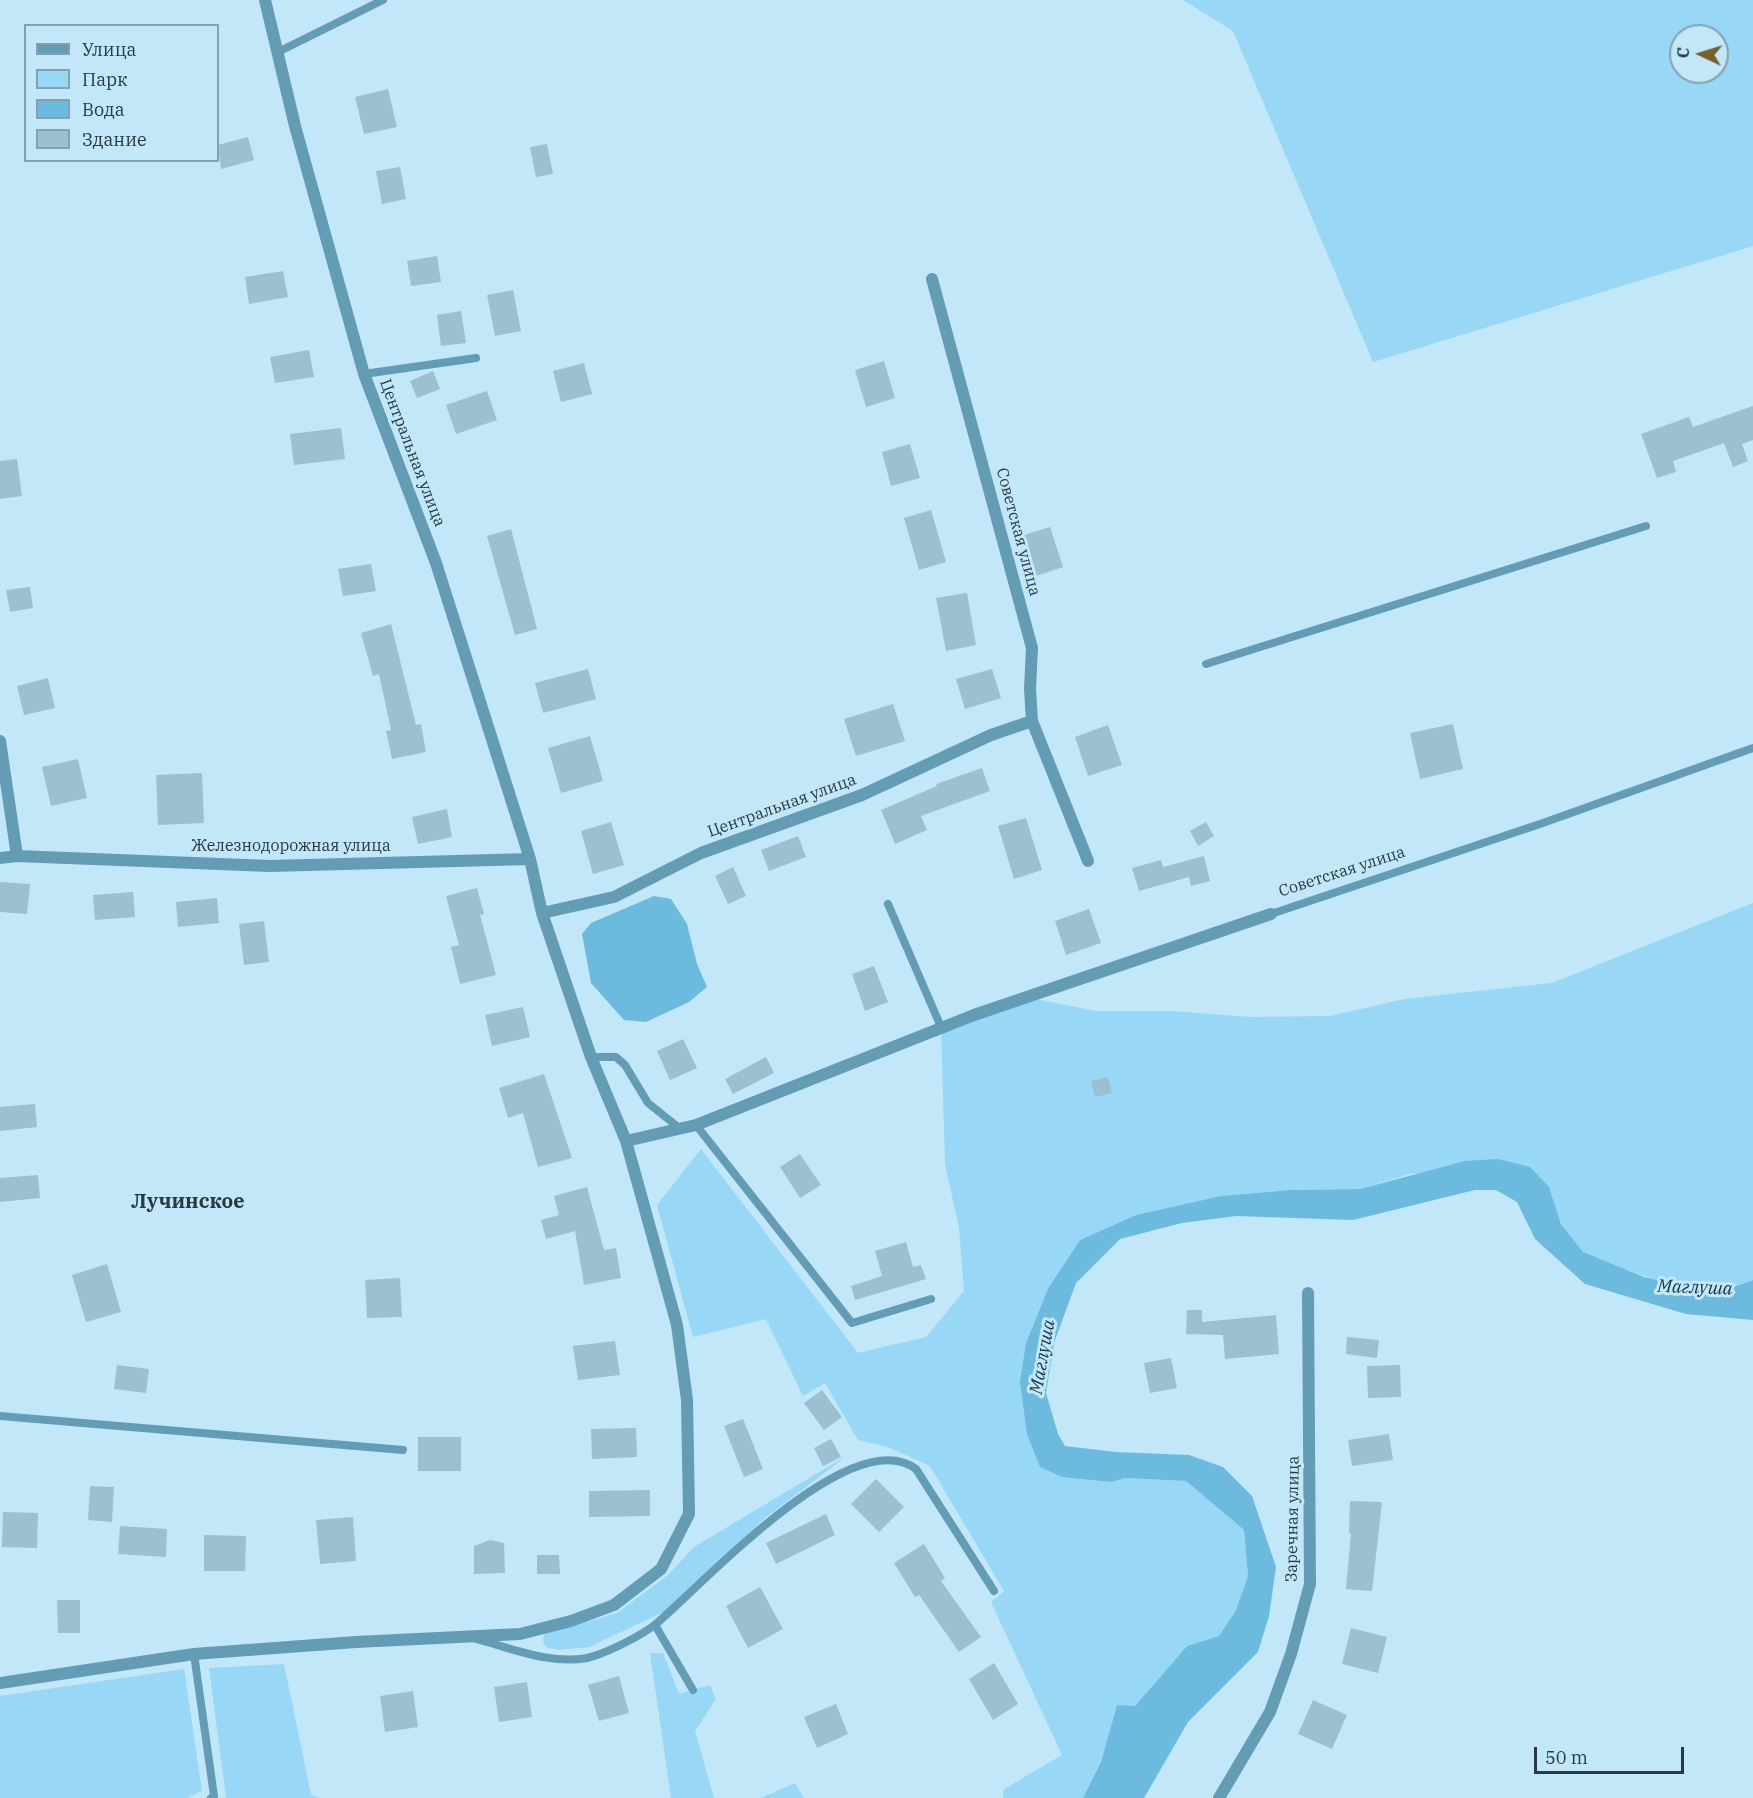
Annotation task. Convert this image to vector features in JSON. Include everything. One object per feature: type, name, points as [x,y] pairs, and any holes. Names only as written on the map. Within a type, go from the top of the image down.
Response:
[{"type":"street","name":"Центральная улица","points":[[265,0],[295,126],[364,374],[436,563],[530,859],[542,913],[591,1058],[626,1141],[677,1325],[687,1400],[689,1514],[662,1569],[614,1605],[571,1621],[520,1634],[470,1637]]},
{"type":"street","name":"Советская улица","points":[[932,279],[1032,648],[1030,688],[1032,721],[1088,861]]},
{"type":"street","name":"Центральная улица","points":[[542,913],[614,897],[700,853],[862,795],[991,735],[1032,721]]},
{"type":"street","points":[[0,741],[16,856]]},
{"type":"street","name":"Железнодорожная улица","points":[[0,858],[16,856],[270,866],[530,859]]},
{"type":"street","name":"Советская улица","points":[[941,1027],[1271,914]]},
{"type":"street","points":[[626,1141],[678,1127],[696,1125],[941,1027]]},
{"type":"street","name":"Заречная улица","points":[[1219,1798],[1270,1712],[1291,1654],[1311,1584],[1308,1293]]},
{"type":"street","points":[[0,1683],[194,1654],[356,1642],[470,1637]]},
{"type":"lane","points":[[278,52],[383,0]]},
{"type":"lane","points":[[364,374],[476,358]]},
{"type":"lane","points":[[1206,664],[1646,526]]},
{"type":"lane","name":"Советская улица","points":[[1271,914],[1540,824],[1753,748]]},
{"type":"lane","points":[[888,904],[941,1027]]},
{"type":"lane","points":[[591,1058],[616,1057],[621,1061],[648,1103],[678,1127]]},
{"type":"lane","points":[[696,1125],[852,1323],[931,1299]]},
{"type":"lane","points":[[0,1416],[403,1450]]},
{"type":"lane","points":[[470,1637],[549,1659],[588,1658],[655,1625],[711,1572],[795,1503],[854,1465],[888,1458],[908,1462],[916,1469],[994,1591]]},
{"type":"lane","points":[[655,1625],[693,1690]]},
{"type":"lane","points":[[194,1654],[214,1796],[211,1798]]},
{"type":"green space","points":[[1183,0],[1753,0],[1753,246],[1373,362],[1233,31]]},
{"type":"green space","points":[[1753,903],[1753,1280],[1735,1285],[1699,1287],[1645,1276],[1582,1251],[1569,1237],[1557,1213],[1549,1187],[1413,1173],[1360,1189],[1290,1190],[1221,1196],[1136,1215],[1080,1240],[1027,1434],[1112,1482],[1125,1478],[1186,1481],[1244,1530],[1248,1576],[1236,1610],[1219,1636],[1187,1646],[1135,1706],[1117,1705],[1101,1762],[1083,1798],[1003,1798],[1004,1789],[1062,1755],[991,1602],[1004,1591],[930,1466],[888,1447],[858,1440],[825,1383],[803,1396],[766,1319],[693,1337],[657,1205],[701,1149],[858,1353],[926,1337],[964,1291],[959,1228],[945,1164],[941,1027],[1026,997],[1096,1011],[1171,1011],[1250,1017],[1330,1016],[1405,999],[1552,983]]},
{"type":"green space","points":[[848,1455],[765,1518],[672,1608],[589,1647],[558,1650],[546,1647],[543,1641],[544,1634],[617,1613],[668,1575],[694,1547]]},
{"type":"green space","points":[[650,1653],[663,1653],[679,1694],[710,1685],[716,1699],[695,1731],[714,1798],[671,1798]]},
{"type":"green space","points":[[284,1664],[311,1795],[318,1798],[226,1798],[209,1668]]},
{"type":"green space","points":[[184,1669],[202,1791],[187,1798],[0,1798],[0,1696]]},
{"type":"green space","points":[[795,1783],[804,1798],[761,1798]]},
{"type":"water","points":[[654,896],[671,899],[687,924],[697,964],[707,987],[689,1002],[646,1022],[624,1020],[591,983],[582,934],[591,923]]},
{"type":"water","name":"Маглуша","points":[[1498,1159],[1530,1167],[1549,1187],[1561,1224],[1583,1252],[1644,1277],[1682,1285],[1733,1287],[1753,1280],[1753,1320],[1686,1314],[1585,1284],[1535,1239],[1517,1202],[1496,1190],[1475,1190],[1353,1220],[1236,1216],[1182,1223],[1120,1239],[1076,1283],[1054,1343],[1046,1393],[1058,1434],[1065,1446],[1116,1452],[1189,1455],[1223,1467],[1252,1496],[1276,1567],[1269,1616],[1258,1652],[1188,1722],[1144,1798],[1083,1798],[1101,1762],[1117,1705],[1135,1706],[1187,1646],[1219,1636],[1236,1610],[1248,1576],[1244,1530],[1186,1481],[1125,1478],[1112,1482],[1062,1477],[1040,1467],[1027,1434],[1020,1382],[1026,1343],[1048,1289],[1080,1240],[1136,1215],[1221,1196],[1290,1190],[1360,1189],[1465,1161]]},
{"type":"building","points":[[388,89],[397,127],[364,134],[355,97]]},
{"type":"building","points":[[248,137],[254,160],[221,169],[219,145]]},
{"type":"building","points":[[547,144],[553,174],[536,177],[530,147]]},
{"type":"building","points":[[400,167],[406,199],[382,204],[376,171]]},
{"type":"building","points":[[437,256],[441,282],[411,286],[407,261]]},
{"type":"building","points":[[283,271],[288,297],[249,304],[245,277]]},
{"type":"building","points":[[513,290],[521,331],[495,336],[487,295]]},
{"type":"building","points":[[461,311],[466,343],[441,346],[437,315]]},
{"type":"building","points":[[309,350],[314,377],[275,383],[270,357]]},
{"type":"building","points":[[884,361],[895,398],[866,407],[855,370]]},
{"type":"building","points":[[584,363],[592,394],[561,402],[553,371]]},
{"type":"building","points":[[433,371],[440,389],[417,398],[410,381]]},
{"type":"building","points":[[487,391],[497,420],[456,434],[446,405]]},
{"type":"building","points":[[1753,406],[1753,440],[1742,444],[1748,461],[1733,467],[1724,443],[1673,461],[1676,472],[1657,478],[1641,434],[1689,417],[1693,427]]},
{"type":"building","points":[[341,428],[345,459],[294,465],[290,434]]},
{"type":"building","points":[[910,444],[920,478],[891,486],[882,452]]},
{"type":"building","points":[[17,459],[22,496],[0,499],[0,461]]},
{"type":"building","points":[[931,510],[946,562],[919,570],[904,518]]},
{"type":"building","points":[[1050,527],[1063,567],[1036,576],[1024,535]]},
{"type":"building","points":[[511,529],[537,629],[515,635],[487,536]]},
{"type":"building","points":[[371,564],[376,591],[343,596],[338,569]]},
{"type":"building","points":[[30,587],[33,608],[10,612],[6,590]]},
{"type":"building","points":[[967,593],[976,645],[946,651],[936,598]]},
{"type":"building","points":[[391,624],[416,725],[421,724],[426,752],[392,759],[386,731],[391,730],[379,674],[373,676],[361,633]]},
{"type":"building","points":[[588,669],[596,699],[543,713],[535,683]]},
{"type":"building","points":[[992,669],[1001,698],[965,709],[956,679]]},
{"type":"building","points":[[48,678],[55,708],[24,715],[17,686]]},
{"type":"building","points":[[893,704],[905,741],[856,756],[844,719]]},
{"type":"building","points":[[1453,724],[1463,769],[1420,779],[1410,733]]},
{"type":"building","points":[[1108,725],[1122,765],[1088,776],[1075,737]]},
{"type":"building","points":[[590,736],[603,781],[561,793],[548,748]]},
{"type":"building","points":[[78,759],[87,798],[51,806],[42,767]]},
{"type":"building","points":[[982,768],[990,791],[921,816],[927,830],[895,844],[881,810],[937,786],[936,784]]},
{"type":"building","points":[[202,773],[204,823],[158,825],[156,775]]},
{"type":"building","points":[[447,809],[452,837],[418,844],[412,817]]},
{"type":"building","points":[[1026,818],[1042,870],[1014,879],[998,826]]},
{"type":"building","points":[[611,822],[624,865],[593,874],[581,831]]},
{"type":"building","points":[[1206,822],[1214,836],[1198,846],[1190,831]]},
{"type":"building","points":[[798,836],[806,857],[769,871],[761,850]]},
{"type":"building","points":[[1204,856],[1210,881],[1191,886],[1189,877],[1139,891],[1132,868],[1161,860],[1163,867]]},
{"type":"building","points":[[733,867],[746,896],[728,904],[715,876]]},
{"type":"building","points":[[0,882],[30,884],[27,914],[0,912]]},
{"type":"building","points":[[477,888],[484,914],[480,915],[496,975],[460,984],[451,947],[459,945],[446,896]]},
{"type":"building","points":[[133,892],[135,917],[95,920],[93,895]]},
{"type":"building","points":[[217,898],[219,923],[178,927],[176,902]]},
{"type":"building","points":[[1089,909],[1101,943],[1066,955],[1055,921]]},
{"type":"building","points":[[264,921],[269,962],[244,965],[239,924]]},
{"type":"building","points":[[874,966],[888,1002],[865,1011],[852,974]]},
{"type":"building","points":[[523,1007],[530,1037],[492,1046],[485,1015]]},
{"type":"building","points":[[683,1039],[697,1068],[670,1080],[657,1051]]},
{"type":"building","points":[[766,1057],[774,1073],[733,1094],[725,1079]]},
{"type":"building","points":[[544,1074],[572,1158],[538,1167],[523,1113],[508,1118],[499,1088]]},
{"type":"building","points":[[1108,1077],[1112,1093],[1095,1097],[1091,1081]]},
{"type":"building","points":[[35,1104],[37,1127],[0,1131],[0,1107]]},
{"type":"building","points":[[800,1154],[821,1185],[800,1198],[780,1167]]},
{"type":"building","points":[[38,1175],[40,1198],[0,1202],[0,1178]]},
{"type":"building","points":[[587,1187],[604,1250],[616,1248],[621,1278],[584,1285],[575,1231],[546,1239],[541,1220],[559,1215],[554,1196]]},
{"type":"building","points":[[906,1242],[913,1267],[921,1265],[926,1279],[855,1300],[851,1286],[882,1276],[875,1251]]},
{"type":"building","points":[[107,1264],[121,1312],[86,1322],[72,1275]]},
{"type":"building","points":[[400,1278],[402,1317],[367,1318],[365,1280]]},
{"type":"building","points":[[1187,1310],[1202,1310],[1202,1322],[1276,1315],[1279,1354],[1225,1359],[1223,1335],[1186,1334]]},
{"type":"building","points":[[1347,1337],[1379,1340],[1377,1358],[1346,1354]]},
{"type":"building","points":[[615,1341],[620,1375],[578,1380],[573,1346]]},
{"type":"building","points":[[1171,1358],[1177,1388],[1150,1393],[1144,1363]]},
{"type":"building","points":[[117,1365],[149,1369],[146,1393],[114,1389]]},
{"type":"building","points":[[1400,1365],[1401,1397],[1368,1398],[1367,1366]]},
{"type":"building","points":[[822,1390],[842,1417],[824,1430],[804,1403]]},
{"type":"building","points":[[743,1419],[763,1469],[744,1477],[724,1426]]},
{"type":"building","points":[[636,1428],[637,1457],[592,1459],[591,1429]]},
{"type":"building","points":[[1389,1434],[1393,1460],[1352,1466],[1348,1440]]},
{"type":"building","points":[[418,1437],[461,1437],[461,1471],[418,1471]]},
{"type":"building","points":[[831,1439],[841,1457],[823,1466],[814,1448]]},
{"type":"building","points":[[876,1479],[904,1507],[879,1532],[851,1504]]},
{"type":"building","points":[[90,1486],[114,1487],[112,1522],[88,1520]]},
{"type":"building","points":[[650,1490],[650,1516],[589,1517],[589,1491]]},
{"type":"building","points":[[1350,1501],[1382,1502],[1372,1591],[1346,1589],[1351,1533],[1349,1533]]},
{"type":"building","points":[[3,1512],[38,1513],[37,1548],[2,1547]]},
{"type":"building","points":[[826,1514],[835,1535],[776,1564],[766,1543]]},
{"type":"building","points":[[353,1517],[356,1561],[320,1564],[316,1520]]},
{"type":"building","points":[[120,1526],[167,1529],[166,1557],[118,1554]]},
{"type":"building","points":[[204,1535],[246,1536],[245,1571],[204,1571]]},
{"type":"building","points":[[490,1540],[504,1543],[505,1573],[474,1574],[474,1546]]},
{"type":"building","points":[[924,1544],[945,1578],[941,1581],[981,1637],[959,1652],[919,1595],[915,1597],[894,1563]]},
{"type":"building","points":[[537,1555],[559,1555],[560,1574],[537,1574]]},
{"type":"building","points":[[760,1587],[783,1629],[748,1648],[726,1606]]},
{"type":"building","points":[[57,1600],[80,1600],[80,1633],[58,1633]]},
{"type":"building","points":[[1351,1628],[1387,1637],[1378,1673],[1342,1664]]},
{"type":"building","points":[[994,1663],[1018,1704],[993,1720],[969,1679]]},
{"type":"building","points":[[619,1676],[629,1713],[599,1721],[588,1685]]},
{"type":"building","points":[[527,1682],[532,1717],[499,1722],[494,1687]]},
{"type":"building","points":[[413,1691],[418,1727],[385,1732],[380,1696]]},
{"type":"building","points":[[1313,1700],[1347,1715],[1332,1749],[1298,1734]]},
{"type":"building","points":[[836,1704],[848,1734],[817,1748],[804,1717]]},
{"type":"district","name":"Лучинское","points":[[188,1202]]}]
